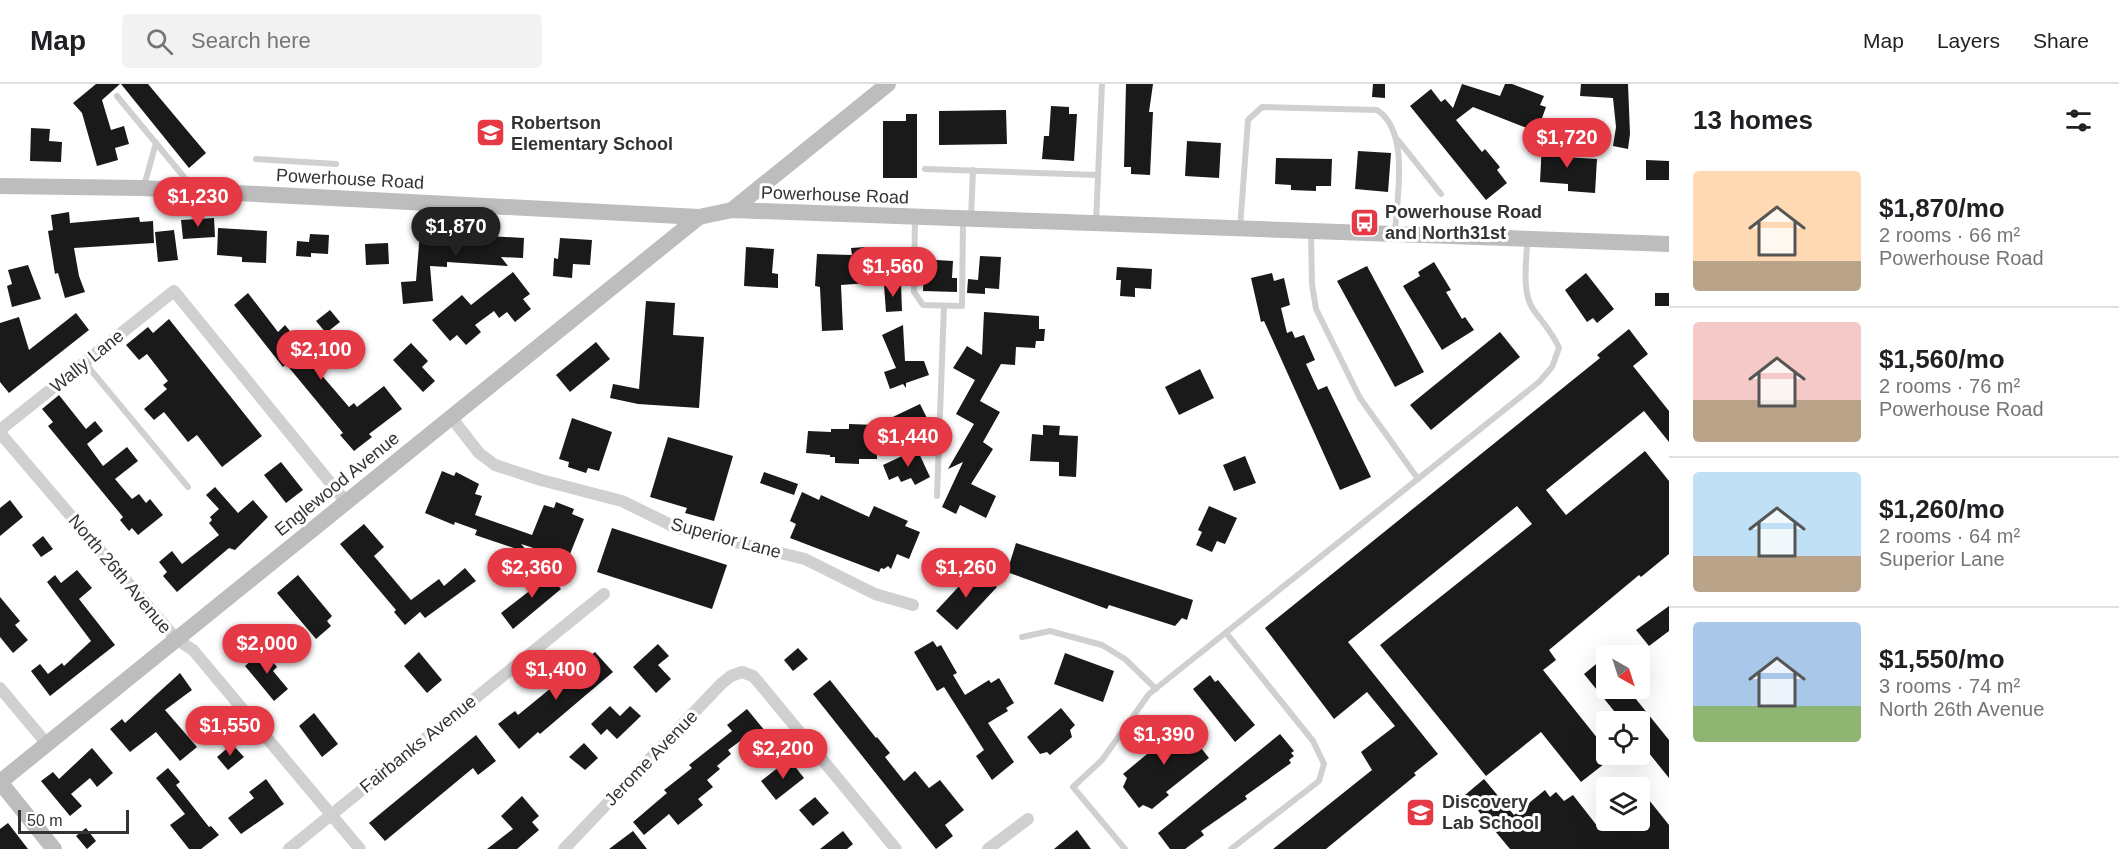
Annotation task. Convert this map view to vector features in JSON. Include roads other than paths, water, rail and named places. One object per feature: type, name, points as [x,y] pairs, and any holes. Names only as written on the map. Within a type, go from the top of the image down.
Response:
[{"type":"street","points":[[732,210],[888,84]]},
{"type":"street","name":"Powerhouse Road","points":[[0,186],[144,188],[699,217],[732,210],[1669,244]]},
{"type":"street","name":"Englewood Avenue","points":[[0,782],[699,217]]},
{"type":"street","name":"Wally Lane","points":[[0,431],[174,291],[346,502]]},
{"type":"street","name":"Superior Lane","points":[[451,417],[479,453],[495,465],[541,480],[622,501],[677,528],[805,560],[875,594],[913,605]]},
{"type":"street","name":"North 26th Avenue","points":[[0,431],[176,639],[193,650],[360,849]]},
{"type":"street","name":"Fairbanks Avenue","points":[[289,849],[604,594]]},
{"type":"street","name":"Jerome Avenue","points":[[567,848],[722,684],[731,676],[742,672],[753,676],[760,684],[896,849]]},
{"type":"street","points":[[0,688],[47,744]]},
{"type":"street","points":[[0,782],[54,849]]},
{"type":"street","points":[[988,849],[1028,819]]},
{"type":"lane","points":[[1096,224],[1102,84]]},
{"type":"lane","points":[[117,96],[195,191]]},
{"type":"lane","points":[[1240,229],[1248,120],[1262,107],[1377,110],[1391,124],[1398,140],[1441,194]]},
{"type":"lane","points":[[1395,234],[1398,140]]},
{"type":"lane","points":[[144,188],[156,143]]},
{"type":"lane","points":[[256,159],[336,164]]},
{"type":"lane","points":[[925,169],[1098,175]]},
{"type":"lane","points":[[915,217],[914,292],[924,305],[962,306],[967,219],[973,170]]},
{"type":"lane","points":[[1311,231],[1312,284],[1316,309],[1360,398],[1418,479]]},
{"type":"lane","points":[[1125,849],[1073,788],[1102,760],[1156,689],[1539,382],[1552,367],[1559,348],[1532,307],[1527,293],[1527,239]]},
{"type":"lane","points":[[937,496],[944,306]]},
{"type":"lane","points":[[85,363],[188,487]]},
{"type":"lane","points":[[1022,637],[1050,631],[1102,645],[1125,659],[1156,689]]},
{"type":"lane","points":[[1226,633],[1313,741],[1324,764],[1319,781],[1231,849]]},
{"type":"place","name":"Robertson Elementary School","points":[[490,133]]},
{"type":"place","name":"Powerhouse Road and North31st","points":[[1364,222]]},
{"type":"place","name":"Discovery Lab School","points":[[1421,812]]}]
